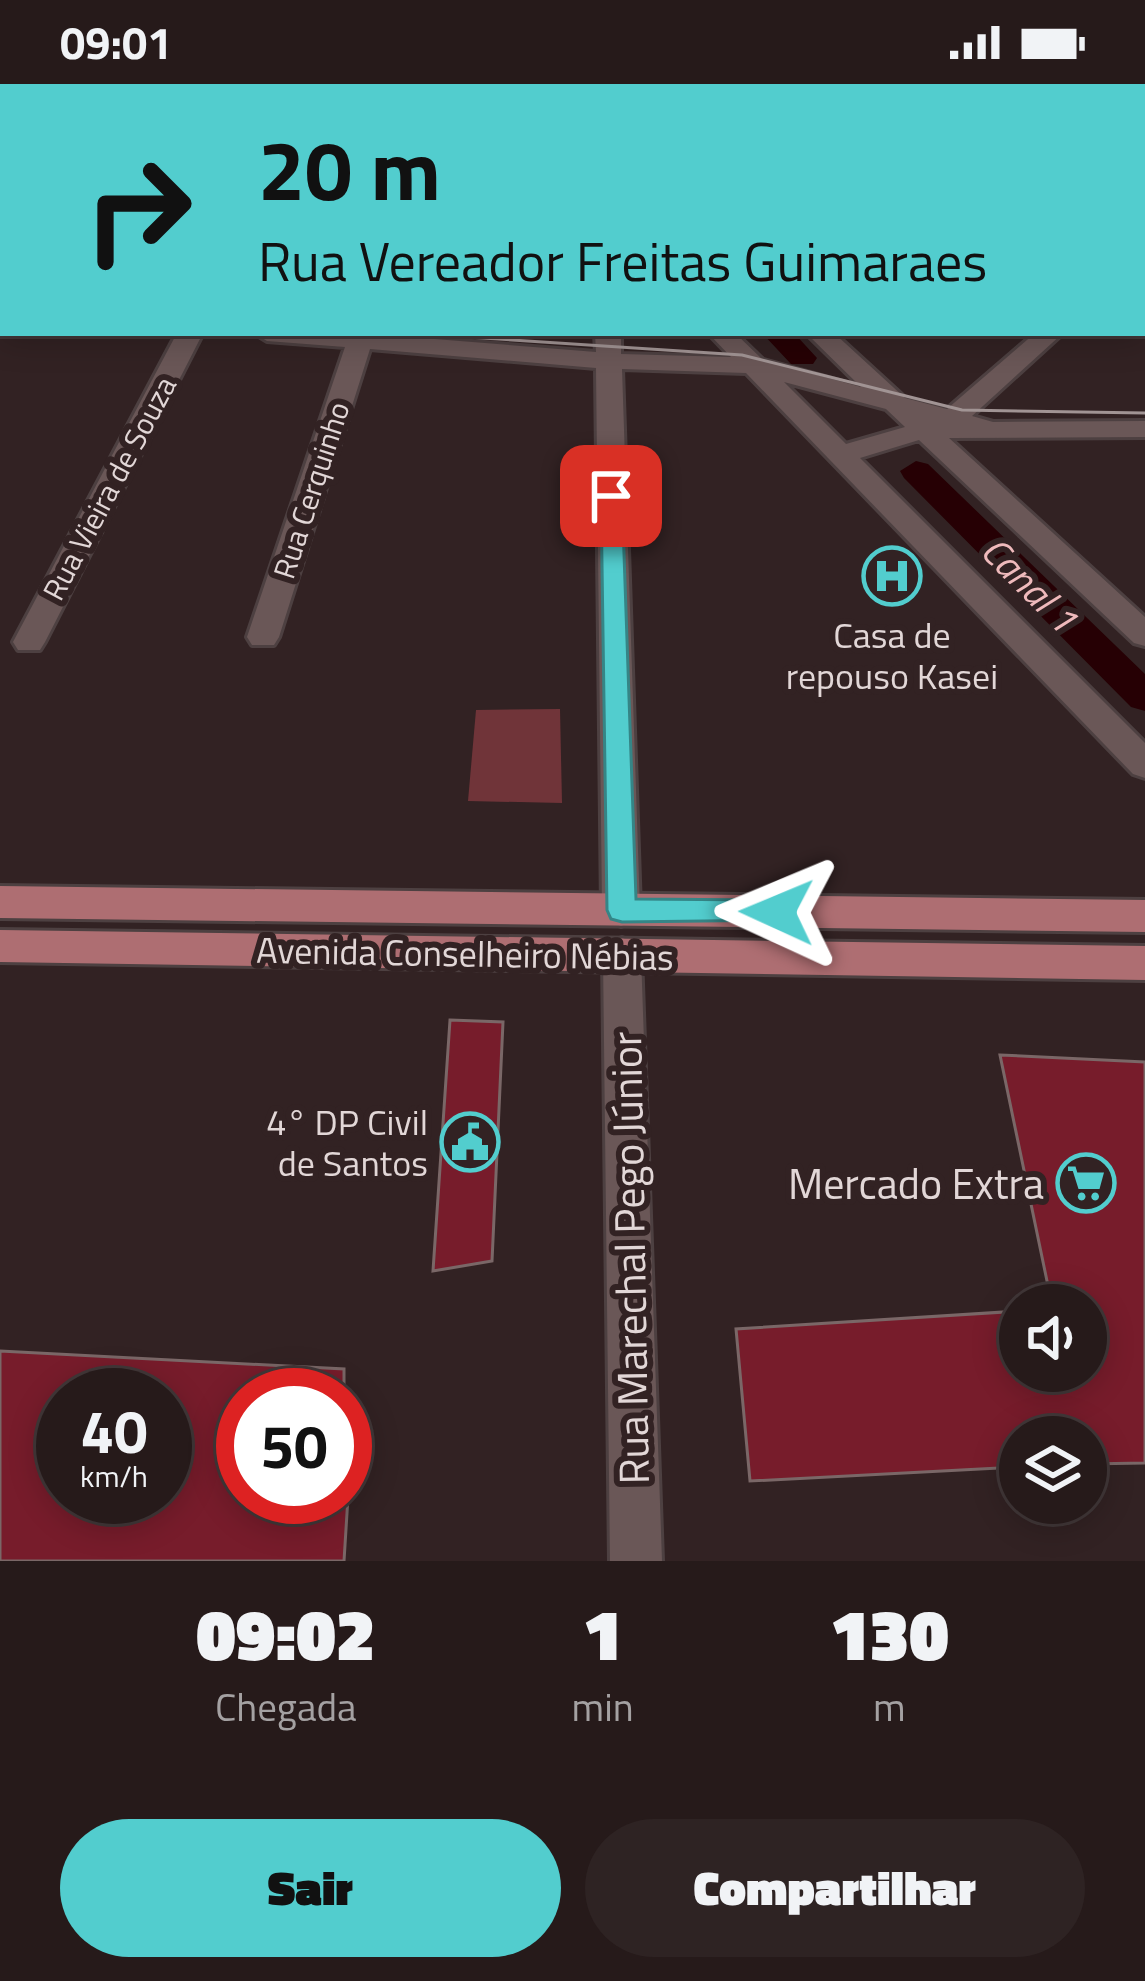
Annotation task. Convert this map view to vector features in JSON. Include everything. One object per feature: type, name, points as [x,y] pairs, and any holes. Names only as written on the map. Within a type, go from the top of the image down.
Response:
[{"type":"main road","name":"Avenida Conselheiro Nébias","points":[[0,902],[1145,963]]},
{"type":"main road","name":"Avenida Conselheiro Nébias","points":[[0,946],[1145,916]]},
{"type":"street","name":"Rua Vieira de Souza","points":[[28,642],[188,336]]},
{"type":"street","points":[[294,336],[359,343],[608,347],[754,366],[896,404],[939,424],[1145,429]]},
{"type":"street","points":[[724,336],[1145,765]]},
{"type":"street","points":[[822,336],[896,404]]},
{"type":"street","points":[[842,454],[939,424],[1046,336]]},
{"type":"street","name":"Rua Cerquinho","points":[[263,637],[359,343]]},
{"type":"street","name":"Rua Marechal Pego Júnior","points":[[608,347],[636,1561]]},
{"type":"street","points":[[939,424],[1145,635]]},
{"type":"shaded area","points":[[560,709],[562,803],[468,801],[476,710]]},
{"type":"building","name":"4° DP Civil de Santos","points":[[450,1020],[503,1022],[492,1261],[433,1271]]},
{"type":"building","name":"Mercado Extra","points":[[1000,1055],[1145,1062],[1145,1463],[1107,1464],[1107,1416],[999,1416],[999,1468],[750,1481],[736,1329],[999,1312],[999,1392],[1107,1392],[1107,1284],[1048,1284]]},
{"type":"building","points":[[0,1351],[325,1368],[216,1368],[216,1524],[346,1524],[344,1561],[0,1561]]},
{"type":"waterway","name":"Canal 1","points":[[780,336],[802,358]]},
{"type":"waterway","name":"Canal 1","points":[[916,471],[1145,697]]},
{"type":"tram line","points":[[451,336],[742,355],[962,410],[1145,413]]},
{"type":"place","name":"Casa de repouso Kasei","points":[[892,576]]},
{"type":"place","name":"4° DP Civil de Santos","points":[[470,1142]]},
{"type":"place","name":"Mercado Extra","points":[[1086,1183]]},
{"type":"route","points":[[611,496],[622,910],[777,912]]}]
